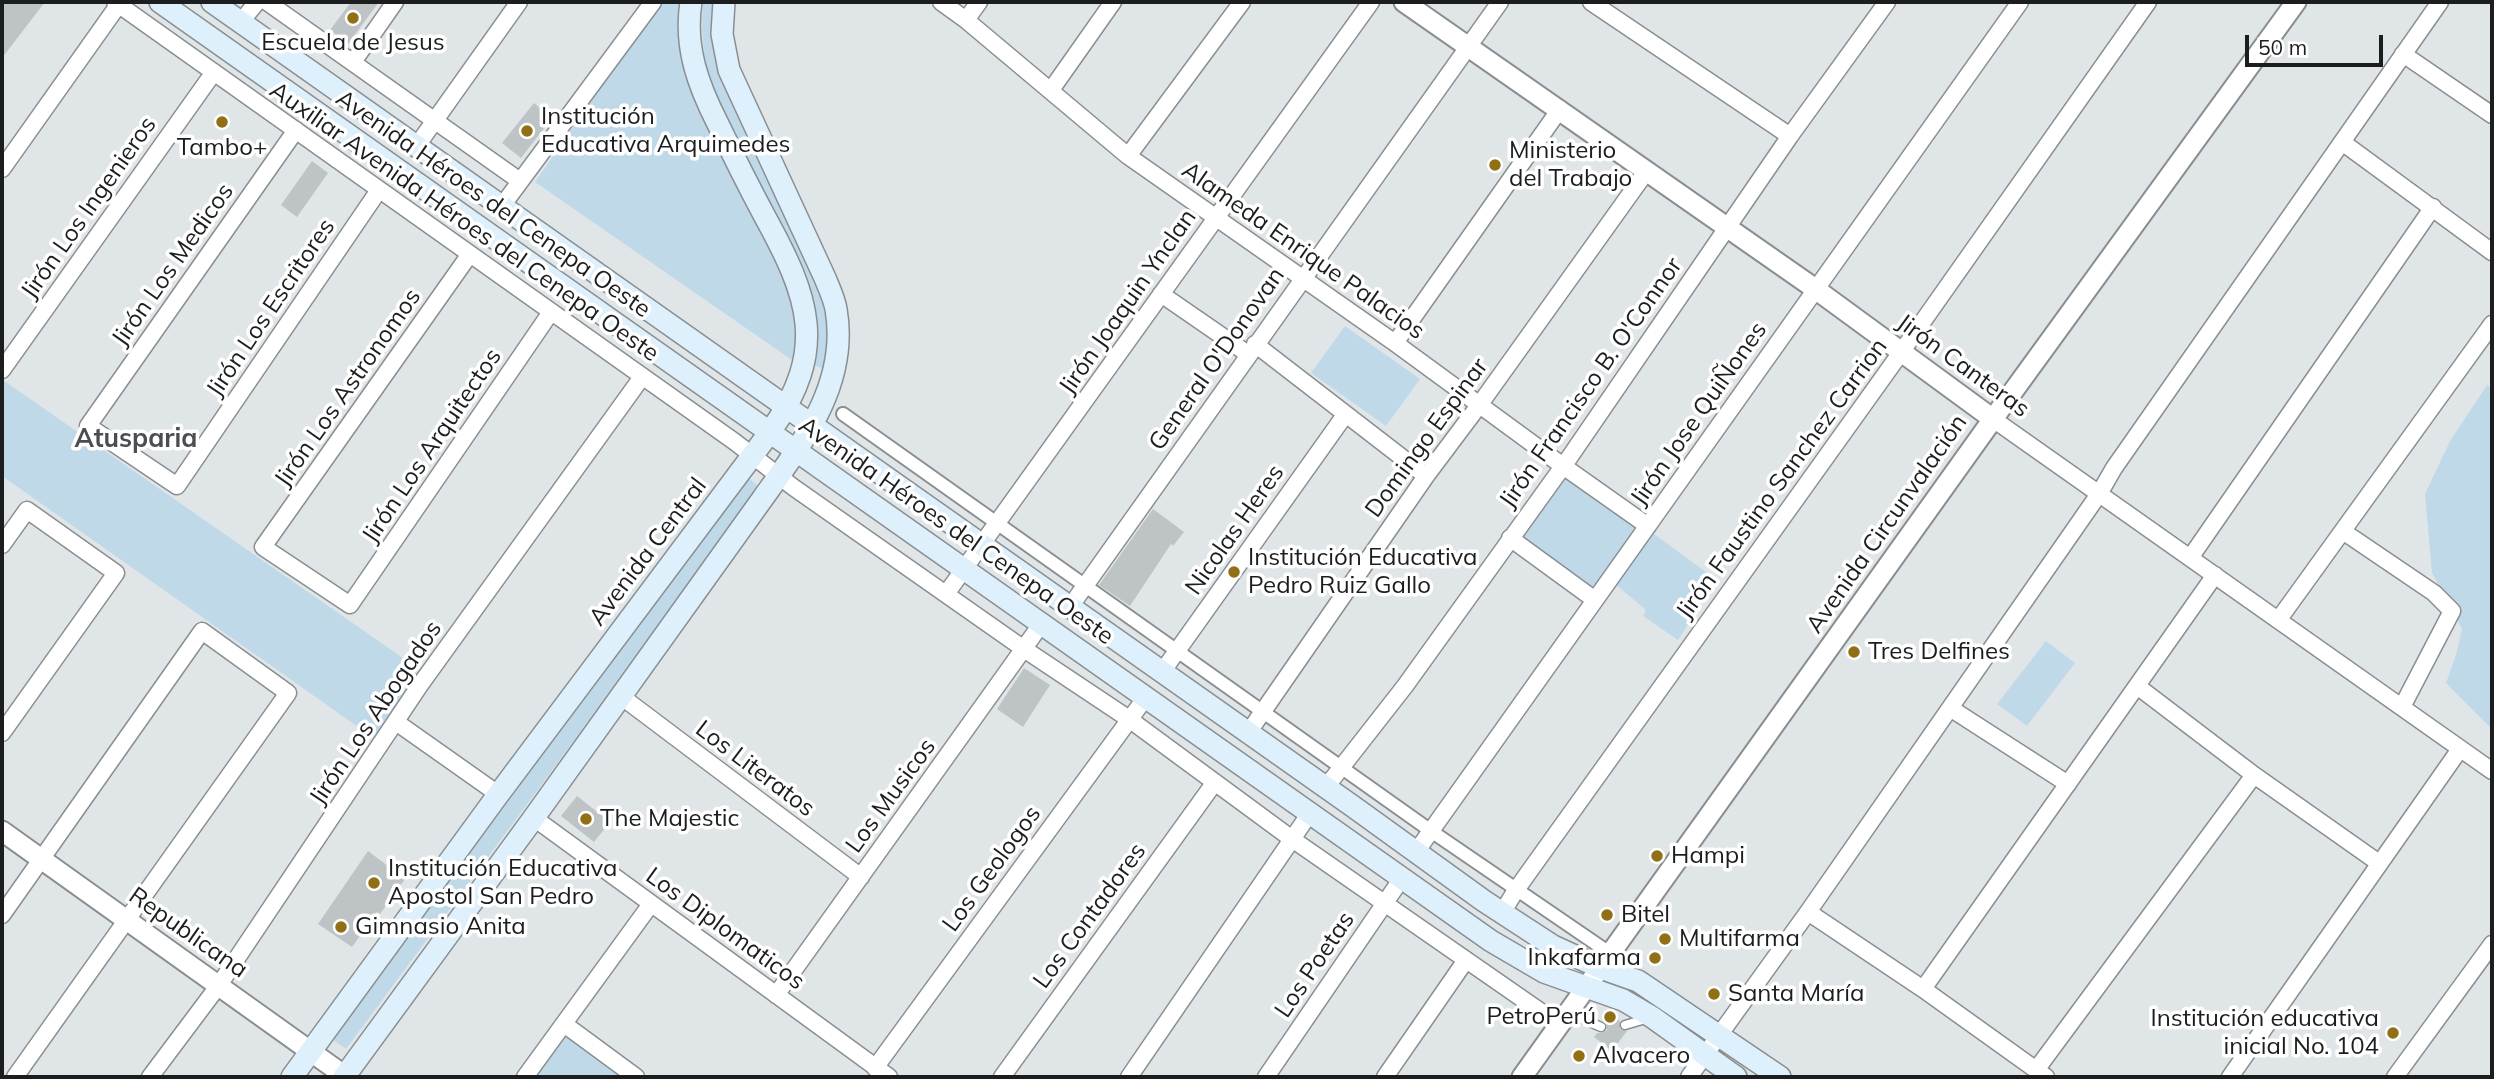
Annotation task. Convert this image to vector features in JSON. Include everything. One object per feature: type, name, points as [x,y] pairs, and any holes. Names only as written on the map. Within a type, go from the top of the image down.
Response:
[{"type":"main road","name":"Avenida Héroes del Cenepa Oeste","points":[[160,2],[1492,941],[1544,972],[1623,1000],[1652,1017],[1736,1077]]},
{"type":"main road","name":"Avenida Héroes del Cenepa Oeste","points":[[212,2],[1502,913],[1553,946],[1606,961],[1780,1077]]},
{"type":"main road","name":"Avenida Central","points":[[292,1077],[498,794],[770,432],[786,409],[800,378],[807,324],[802,294],[788,260],[696,77],[688,18],[691,2]]},
{"type":"main road","points":[[345,1077],[797,451],[825,402],[834,373],[839,335],[836,307],[729,70],[722,34],[724,2]]},
{"type":"street","points":[[240,23],[257,2]]},
{"type":"street","points":[[267,2],[520,181]]},
{"type":"street","points":[[353,62],[395,2]]},
{"type":"street","points":[[416,147],[519,2]]},
{"type":"street","points":[[502,206],[653,2]]},
{"type":"street","name":"Alameda Enrique Palacios","points":[[941,2],[1128,156],[1395,343],[1648,526]]},
{"type":"street","points":[[966,20],[979,2]]},
{"type":"street","points":[[1051,90],[1113,2]]},
{"type":"street","points":[[1128,156],[1242,2]]},
{"type":"street","name":"Jirón Joaquin Ynclan","points":[[946,594],[1371,2]]},
{"type":"street","name":"Jirón Canteras","points":[[1404,2],[1728,227],[1993,419],[2492,771]]},
{"type":"street","name":"General O'Donovan","points":[[1070,607],[1500,2]]},
{"type":"street","points":[[1591,2],[1790,136]]},
{"type":"street","name":"Jirón Francisco B. O'Connor","points":[[1326,787],[1405,686],[1563,466],[1790,136],[1887,2]]},
{"type":"street","name":"Jirón Jose QuiÑones","points":[[1416,852],[1814,288],[2020,2]]},
{"type":"street","name":"Jirón Faustino Sanchez Carrion","points":[[1502,913],[2148,2]]},
{"type":"street","name":"Avenida Circunvalación","points":[[1522,1077],[1993,419],[2296,2]]},
{"type":"street","points":[[1689,1077],[1808,912],[2440,2]]},
{"type":"street","points":[[2,169],[117,3]]},
{"type":"street","name":"Auxiliar Avenida Héroes del Cenepa Oeste","points":[[117,3],[752,455],[778,477],[1129,719],[1292,839],[1466,960],[1564,1019]]},
{"type":"street","points":[[2403,54],[2492,115]]},
{"type":"street","name":"Jirón Los Ingenieros","points":[[2,370],[214,72]]},
{"type":"street","points":[[1395,343],[1560,109]]},
{"type":"street","name":"Jirón Los Medicos","points":[[177,486],[88,426],[296,130]]},
{"type":"street","points":[[2342,142],[2492,252]]},
{"type":"street","name":"Domingo Espinar","points":[[1248,733],[1426,476],[1646,172]]},
{"type":"street","name":"Jirón Los Escritores","points":[[177,486],[379,190]]},
{"type":"street","points":[[2190,558],[2433,207]]},
{"type":"street","name":"Jirón Los Astronomos","points":[[350,606],[263,547],[470,254]]},
{"type":"street","points":[[1161,294],[1252,349],[1426,476]]},
{"type":"street","name":"Jirón Los Arquitectos","points":[[350,606],[551,312]]},
{"type":"street","points":[[2279,619],[2492,324]]},
{"type":"street","name":"Jirón Los Abogados","points":[[150,1077],[219,985],[420,685],[642,377]]},
{"type":"street","points":[[843,414],[1516,890],[1606,961]]},
{"type":"street","name":"Nicolas Heres","points":[[1162,673],[1345,415]]},
{"type":"street","points":[[2,545],[27,510],[116,573],[2,733]]},
{"type":"street","points":[[2344,532],[2434,593],[2452,611],[2402,707]]},
{"type":"street","points":[[1510,538],[1595,600]]},
{"type":"street","points":[[1923,989],[2215,575]]},
{"type":"street","name":"Los Musicos","points":[[776,995],[1042,623]]},
{"type":"street","points":[[2,915],[202,631],[288,693],[15,1077]]},
{"type":"street","points":[[2137,686],[2254,775],[2379,863]]},
{"type":"street","name":"Los Literatos","points":[[621,697],[861,877]]},
{"type":"street","name":"Los Geologos","points":[[882,1073],[1146,697]]},
{"type":"street","points":[[1950,708],[2068,784]]},
{"type":"street","points":[[396,722],[498,794]]},
{"type":"street","points":[[2230,1077],[2460,749]]},
{"type":"street","points":[[1808,912],[1923,989],[2041,1074],[2254,775]]},
{"type":"street","name":"Los Contadores","points":[[1002,1077],[1214,782]]},
{"type":"street","points":[[1129,1077],[1310,813]]},
{"type":"street","name":"Los Diplomaticos","points":[[534,818],[882,1073]]},
{"type":"street","name":"Republicana","points":[[2,831],[345,1077]]},
{"type":"street","name":"Los Poetas","points":[[1266,1077],[1402,877]]},
{"type":"street","points":[[525,1077],[652,904]]},
{"type":"street","points":[[2395,1077],[2492,944]]},
{"type":"street","points":[[1385,1077],[1466,960]]},
{"type":"street","points":[[564,1024],[636,1077]]},
{"type":"lane","points":[[1625,1025],[1652,1017]]},
{"type":"lane","points":[[1564,1019],[1601,1027]]},
{"type":"shaded area","points":[[660,2],[687,2],[684,26],[783,267],[794,313],[792,360],[535,182]]},
{"type":"shaded area","points":[[703,2],[713,2],[713,32],[827,297],[831,325],[825,369],[811,364],[750,171],[705,73]]},
{"type":"shaded area","points":[[1345,326],[1420,379],[1386,426],[1311,373]]},
{"type":"shaded area","points":[[3,380],[423,672],[378,741],[2,476]]},
{"type":"shaded area","points":[[2487,385],[2492,389],[2492,729],[2446,683],[2462,629],[2432,573],[2425,494],[2450,441]]},
{"type":"shaded area","points":[[1563,469],[1642,526],[1596,589],[1517,534]]},
{"type":"shaded area","points":[[747,477],[761,488],[346,1049],[332,1039]]},
{"type":"shaded area","points":[[1650,531],[1717,580],[1678,640],[1643,616],[1646,610],[1614,583]]},
{"type":"shaded area","points":[[2046,641],[2075,663],[2027,726],[1997,704]]},
{"type":"shaded area","points":[[563,1033],[623,1077],[531,1077]]},
{"type":"building","points":[[2,2],[45,2],[2,58]]},
{"type":"building","name":"Escuela de Jesus","points":[[351,2],[379,2],[348,44],[330,30]]},
{"type":"building","name":"Institución Educativa Arquimedes","points":[[534,103],[552,118],[521,158],[502,143]]},
{"type":"building","points":[[312,161],[328,173],[297,217],[281,205]]},
{"type":"building","points":[[1153,509],[1184,532],[1173,546],[1171,544],[1130,606],[1099,585]]},
{"type":"building","points":[[1024,668],[1050,685],[1023,727],[997,709]]},
{"type":"building","name":"The Majestic","points":[[577,796],[610,822],[594,842],[561,816]]},
{"type":"building","points":[[368,851],[405,879],[352,947],[318,924]]},
{"type":"building","points":[[1611,1014],[1620,1021],[1620,1029],[1627,1031],[1612,1051],[1594,1037],[1607,1030],[1605,1022]]},
{"type":"place","name":"Escuela de Jesus","points":[[353,18]]},
{"type":"place","name":"Tambo+","points":[[222,122]]},
{"type":"place","name":"Institución Educativa Arquimedes","points":[[527,131]]},
{"type":"place","name":"Ministerio del Trabajo","points":[[1495,165]]},
{"type":"place","name":"Institución Educativa Pedro Ruiz Gallo","points":[[1234,572]]},
{"type":"place","name":"Tres Delfines","points":[[1854,652]]},
{"type":"place","name":"The Majestic","points":[[586,819]]},
{"type":"place","name":"Hampi","points":[[1657,856]]},
{"type":"place","name":"Institución Educativa Apostol San Pedro","points":[[374,883]]},
{"type":"place","name":"Bitel","points":[[1607,915]]},
{"type":"place","name":"Gimnasio Anita","points":[[341,927]]},
{"type":"place","name":"Multifarma","points":[[1665,939]]},
{"type":"place","name":"Inkafarma","points":[[1655,958]]},
{"type":"place","name":"Santa María","points":[[1714,994]]},
{"type":"place","name":"PetroPerú","points":[[1610,1017]]},
{"type":"place","name":"Institución educativa inicial No. 104","points":[[2393,1033]]},
{"type":"place","name":"Alvacero","points":[[1579,1056]]},
{"type":"district","name":"Atusparia","points":[[136,439]]}]
